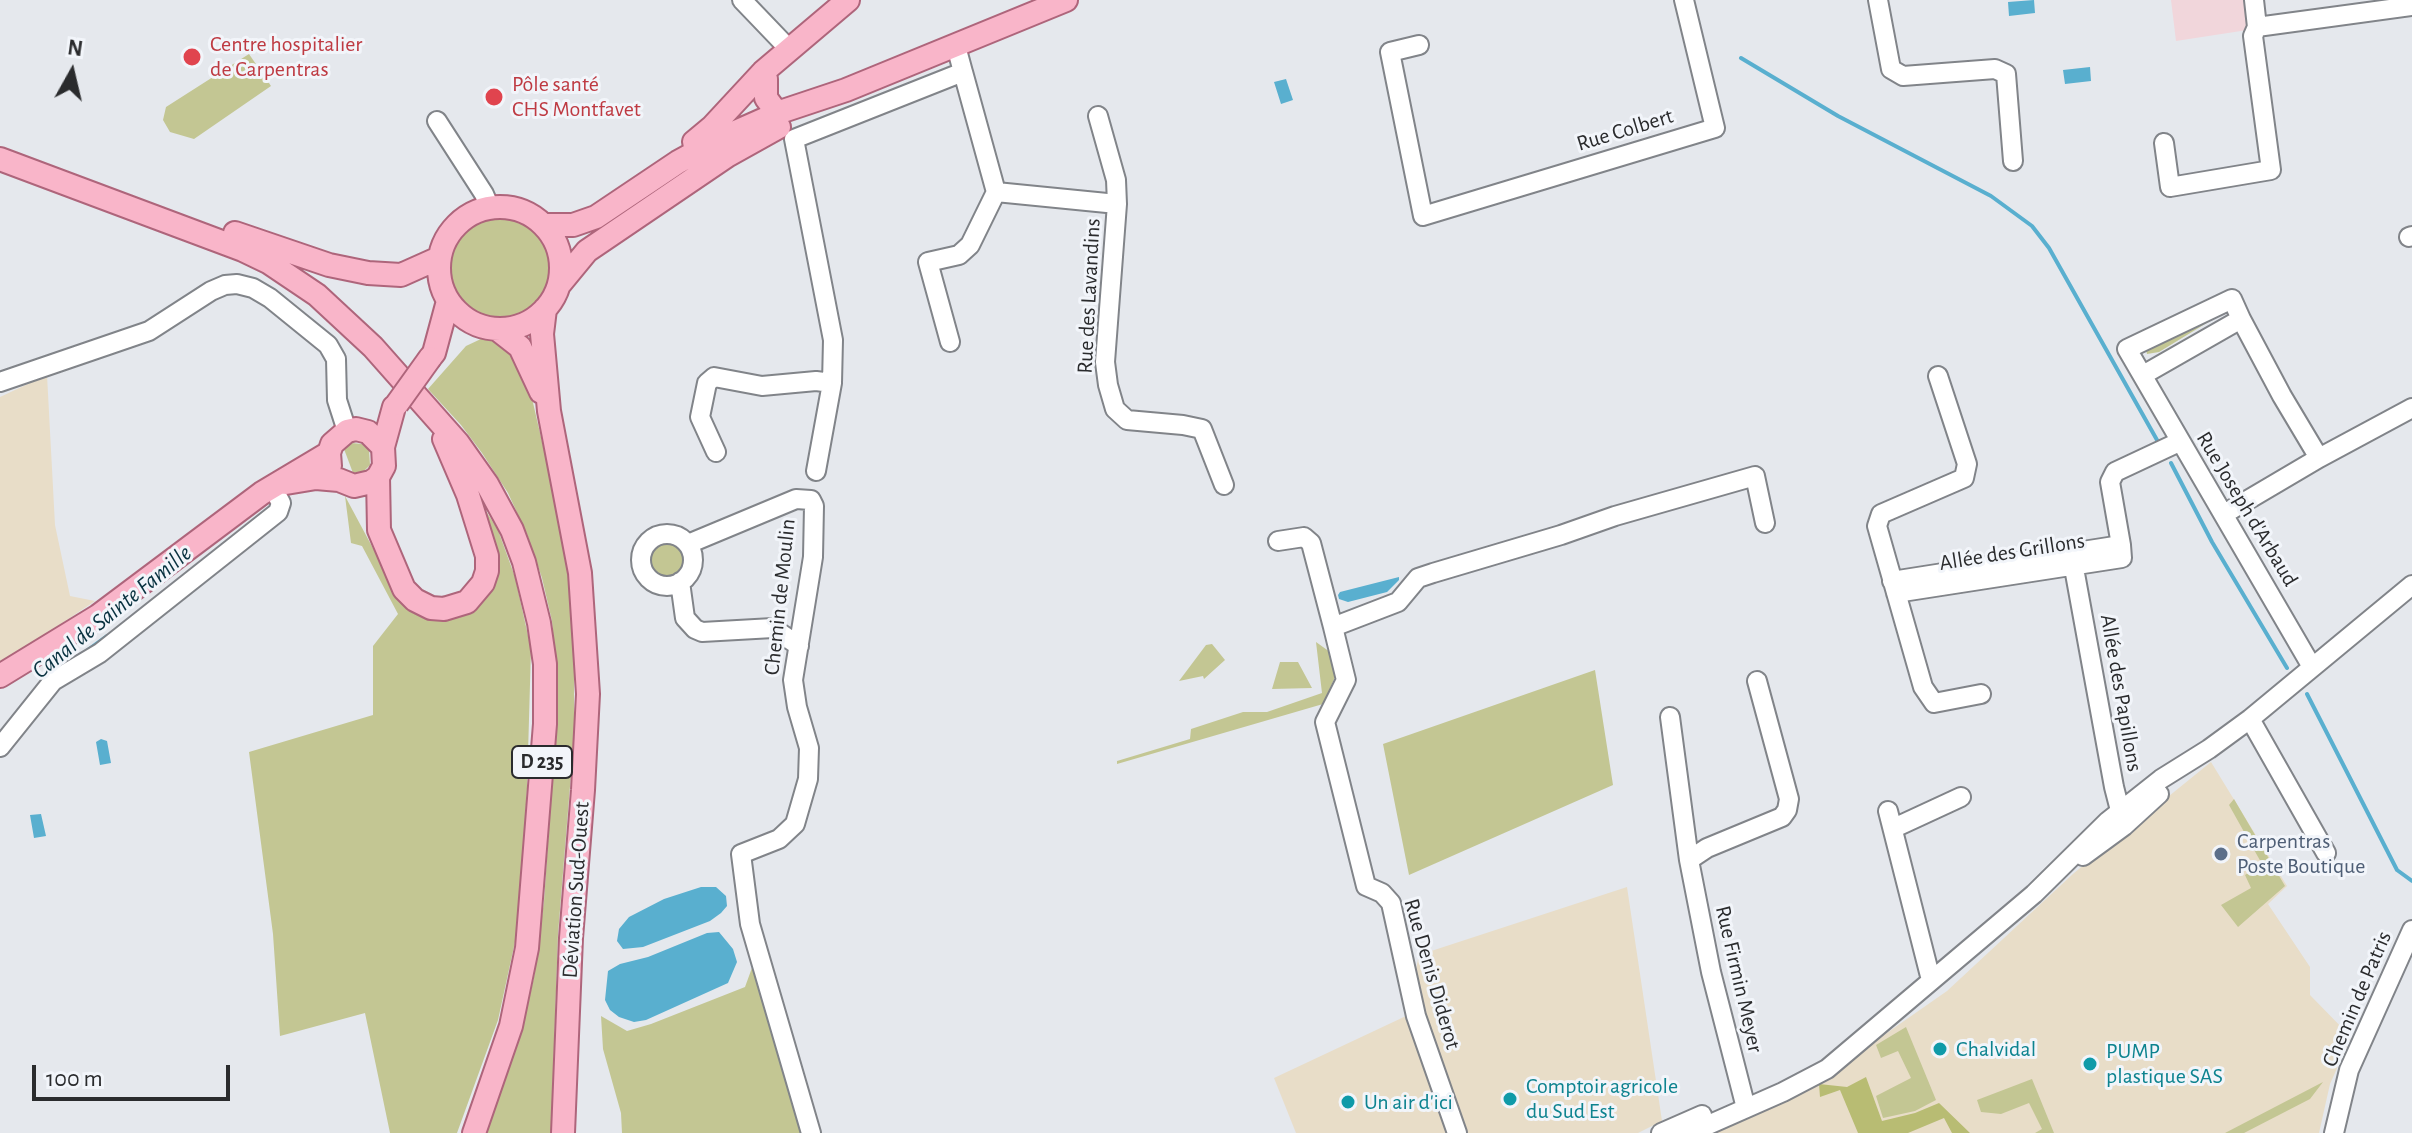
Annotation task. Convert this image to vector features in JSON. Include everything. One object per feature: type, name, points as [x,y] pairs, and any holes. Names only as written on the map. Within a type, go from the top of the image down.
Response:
[{"type":"main road","points":[[614,204],[712,127],[763,72],[848,0]]},
{"type":"main road","points":[[544,225],[566,226],[585,222],[678,162],[722,138],[1066,0]]},
{"type":"main road","points":[[664,197],[722,138],[789,49]]},
{"type":"main road","points":[[766,79],[766,98],[770,106],[783,111]]},
{"type":"main road","points":[[549,411],[542,334],[545,309],[559,285],[587,251],[727,156],[846,90]]},
{"type":"main road","name":"D 235","points":[[0,159],[172,222],[268,262],[317,295],[355,328],[431,412],[487,484],[512,530],[533,594],[545,664],[545,724],[527,948],[511,1026],[474,1133]]},
{"type":"main road","points":[[549,411],[520,347],[456,311],[448,301],[442,288],[439,258],[455,227],[465,218],[490,208],[519,210],[544,225],[553,238],[559,253],[559,285]]},
{"type":"main road","points":[[172,222],[190,220],[207,224],[329,265],[368,273],[401,275],[439,258]]},
{"type":"main road","points":[[379,530],[378,477],[384,466],[383,447],[395,406],[432,355],[448,301]]},
{"type":"main road","points":[[432,355],[487,327],[523,324],[545,309]]},
{"type":"main road","points":[[395,406],[335,440],[329,453],[329,465],[346,483],[379,530],[401,584],[410,596],[421,605],[444,609],[461,605],[472,597],[483,583],[487,561],[482,534],[468,495],[431,412]]},
{"type":"main road","name":"Déviation Sud-Ouest","points":[[549,411],[580,573],[588,694],[571,938],[563,1133]]},
{"type":"main road","points":[[354,431],[374,435],[383,447]]},
{"type":"main road","points":[[0,676],[98,616],[277,486],[329,453]]},
{"type":"main road","points":[[277,486],[316,478],[363,486],[378,477]]},
{"type":"street","points":[[742,0],[789,49]]},
{"type":"street","name":"Rue Colbert","points":[[1419,45],[1390,52],[1423,216],[1715,128],[1684,0]]},
{"type":"street","points":[[1878,0],[1891,69],[1903,76],[1995,69],[2006,74],[2013,161]]},
{"type":"street","points":[[2164,143],[2170,187],[2271,170],[2253,36],[2257,27],[2254,0]]},
{"type":"street","points":[[2257,27],[2412,6]]},
{"type":"street","points":[[950,342],[928,262],[959,255],[970,245],[996,192],[956,46]]},
{"type":"street","points":[[816,471],[832,383],[833,340],[794,139],[963,72]]},
{"type":"street","points":[[1098,116],[1116,180],[1117,204]]},
{"type":"street","points":[[437,121],[490,208]]},
{"type":"street","name":"Rue des Lavandins","points":[[996,192],[1117,204],[1105,362],[1115,409],[1127,420],[1202,429],[1224,485]]},
{"type":"street","points":[[0,382],[149,331],[211,291],[237,284],[253,288],[270,298],[328,345],[336,359],[337,400],[354,431]]},
{"type":"street","name":"Rue Joseph d'Arbaud","points":[[2241,319],[2232,299],[2127,349],[2312,667]]},
{"type":"street","points":[[2143,375],[2241,319],[2319,458]]},
{"type":"street","points":[[1938,376],[1967,464],[1964,478],[1881,514],[1877,526],[1923,687],[1934,703],[1981,694]]},
{"type":"street","points":[[716,452],[700,417],[707,383],[714,377],[762,386],[816,381],[832,383]]},
{"type":"street","points":[[2224,514],[2412,408]]},
{"type":"street","points":[[2121,545],[2110,482],[2115,472],[2179,442]]},
{"type":"street","points":[[1333,627],[1398,602],[1418,578],[1755,476],[1765,523]]},
{"type":"street","points":[[0,747],[53,681],[100,653],[278,512],[281,503],[277,486]]},
{"type":"street","name":"Chemin de Moulin","points":[[688,544],[796,499],[811,500],[814,506],[813,557],[793,680],[809,748],[808,779],[795,824],[779,839],[741,854],[750,924],[811,1133]]},
{"type":"street","points":[[660,534],[678,536],[688,544],[693,554],[693,565],[688,575],[680,582],[665,586],[649,579],[643,570],[641,553],[650,539],[660,534]]},
{"type":"street","name":"Rue Denis Diderot","points":[[1278,541],[1304,537],[1311,543],[1346,680],[1325,722],[1366,886],[1382,893],[1391,903],[1416,1016],[1457,1133]]},
{"type":"street","name":"Allée des Grillons","points":[[2121,545],[2122,558],[2074,568],[1894,587],[2121,545]]},
{"type":"street","name":"Allée des Papillons","points":[[2074,568],[2122,819]]},
{"type":"street","points":[[680,582],[685,618],[695,629],[702,632],[773,628],[799,646]]},
{"type":"street","points":[[1661,1133],[1827,1069],[2060,870],[2412,585]]},
{"type":"street","points":[[1689,860],[1707,848],[1782,817],[1787,810],[1789,799],[1757,681]]},
{"type":"street","name":"Rue Firmin Meyer","points":[[1670,717],[1689,860],[1711,972],[1744,1103]]},
{"type":"street","points":[[2250,719],[2326,853]]},
{"type":"street","points":[[1931,980],[1891,819],[1961,797]]},
{"type":"street","name":"Chemin de Patris","points":[[2334,1133],[2349,1070],[2412,930]]},
{"type":"street","points":[[1690,1133],[1744,1103]]},
{"type":"shaded area","points":[[2171,0],[2249,0],[2254,29],[2176,41]]},
{"type":"shaded area","points":[[47,375],[55,525],[70,596],[95,601],[0,665],[0,397]]},
{"type":"shaded area","points":[[2211,762],[2287,886],[2268,904],[2310,967],[2310,995],[2351,1037],[2330,1084],[2319,1133],[1703,1133],[1861,1051],[1947,991],[2074,873]]},
{"type":"shaded area","points":[[1627,887],[1662,1121],[1638,1133],[1296,1133],[1274,1078],[1406,1016],[1419,955]]},
{"type":"green space","points":[[249,54],[271,86],[194,139],[170,132],[163,120],[166,107]]},
{"type":"green space","points":[[501,218],[529,226],[543,240],[551,268],[543,296],[529,310],[501,318],[473,310],[459,296],[451,268],[459,240],[473,226]]},
{"type":"green space","points":[[2228,310],[2159,352],[2147,354],[2145,346]]},
{"type":"green space","points":[[483,338],[501,342],[512,352],[531,394],[568,575],[574,654],[574,737],[558,934],[551,1133],[486,1133],[522,1031],[534,977],[544,901],[558,694],[552,621],[527,534],[508,493],[482,453],[428,389],[466,346]]},
{"type":"green space","points":[[352,443],[362,444],[369,450],[370,465],[363,472],[353,473],[344,449]]},
{"type":"green space","points":[[345,496],[383,567],[418,613],[459,618],[481,600],[486,511],[498,530],[515,577],[531,649],[527,789],[518,928],[498,1020],[457,1133],[390,1133],[365,1013],[280,1036],[273,934],[249,752],[373,715],[373,646],[398,614],[362,546],[351,543]]},
{"type":"green space","points":[[665,540],[679,545],[684,559],[679,573],[665,578],[651,573],[646,559],[651,545]]},
{"type":"green space","points":[[1316,642],[1330,652],[1335,677],[1323,704],[1117,764],[1117,761],[1190,739],[1191,729],[1243,712],[1267,712],[1322,693]]},
{"type":"green space","points":[[1212,644],[1225,660],[1204,679],[1203,676],[1179,681],[1206,645]]},
{"type":"green space","points":[[1280,662],[1298,662],[1312,688],[1272,689]]},
{"type":"green space","points":[[1595,670],[1613,785],[1409,875],[1383,744]]},
{"type":"green space","points":[[2234,799],[2285,886],[2238,927],[2221,905],[2251,888],[2245,875],[2262,864],[2229,805]]},
{"type":"green space","points":[[753,965],[803,1133],[622,1133],[621,1113],[603,1049],[601,1016],[627,1031],[651,1024],[745,987]]},
{"type":"green space","points":[[1906,1027],[1936,1100],[1915,1111],[1883,1118],[1876,1096],[1911,1078],[1898,1051],[1881,1058],[1876,1045]]},
{"type":"green space","points":[[1866,1077],[1882,1121],[1939,1103],[1970,1133],[1952,1133],[1944,1118],[1908,1133],[1858,1133],[1840,1090],[1820,1097],[1819,1084],[1847,1087]]},
{"type":"green space","points":[[2032,1079],[2054,1133],[2035,1133],[2042,1129],[2029,1103],[2001,1114],[1981,1112],[1977,1100]]},
{"type":"green space","points":[[2323,1082],[2310,1099],[2244,1133],[2225,1133]]},
{"type":"water","points":[[2034,0],[2035,13],[2009,16],[2008,2]]},
{"type":"water","points":[[2090,67],[2091,81],[2065,84],[2063,70]]},
{"type":"water","points":[[1286,79],[1293,100],[1281,104],[1274,82]]},
{"type":"water","points":[[1399,577],[1387,592],[1348,602],[1339,599],[1340,592]]},
{"type":"water","points":[[101,739],[107,741],[111,763],[100,765],[96,742]]},
{"type":"water","points":[[41,814],[46,836],[34,838],[30,815]]},
{"type":"water","points":[[701,887],[716,887],[726,896],[727,906],[710,921],[643,947],[623,949],[617,941],[619,929],[629,917],[664,899]]},
{"type":"water","points":[[719,932],[733,949],[737,962],[728,983],[646,1020],[634,1022],[610,1010],[605,1000],[608,971],[707,933]]},
{"type":"waterway","points":[[1741,58],[1838,116],[1991,196],[2032,226],[2049,248],[2157,440]]},
{"type":"waterway","points":[[2171,463],[2212,542],[2287,668]]},
{"type":"waterway","name":"Canal de Sainte Famille","points":[[85,652],[107,636]]},
{"type":"waterway","points":[[2307,694],[2397,870],[2412,881]]},
{"type":"place","name":"Centre hospitalier de Carpentras","points":[[192,57]]},
{"type":"place","name":"Pôle santé CHS Montfavet","points":[[494,97]]},
{"type":"place","name":"Carpentras Poste Boutique","points":[[2221,854]]},
{"type":"place","name":"Chalvidal","points":[[1940,1049]]},
{"type":"place","name":"PUMP plastique SAS","points":[[2090,1064]]},
{"type":"place","name":"Comptoir agricole du Sud Est","points":[[1510,1099]]},
{"type":"place","name":"Un air d'ici","points":[[1348,1102]]}]
